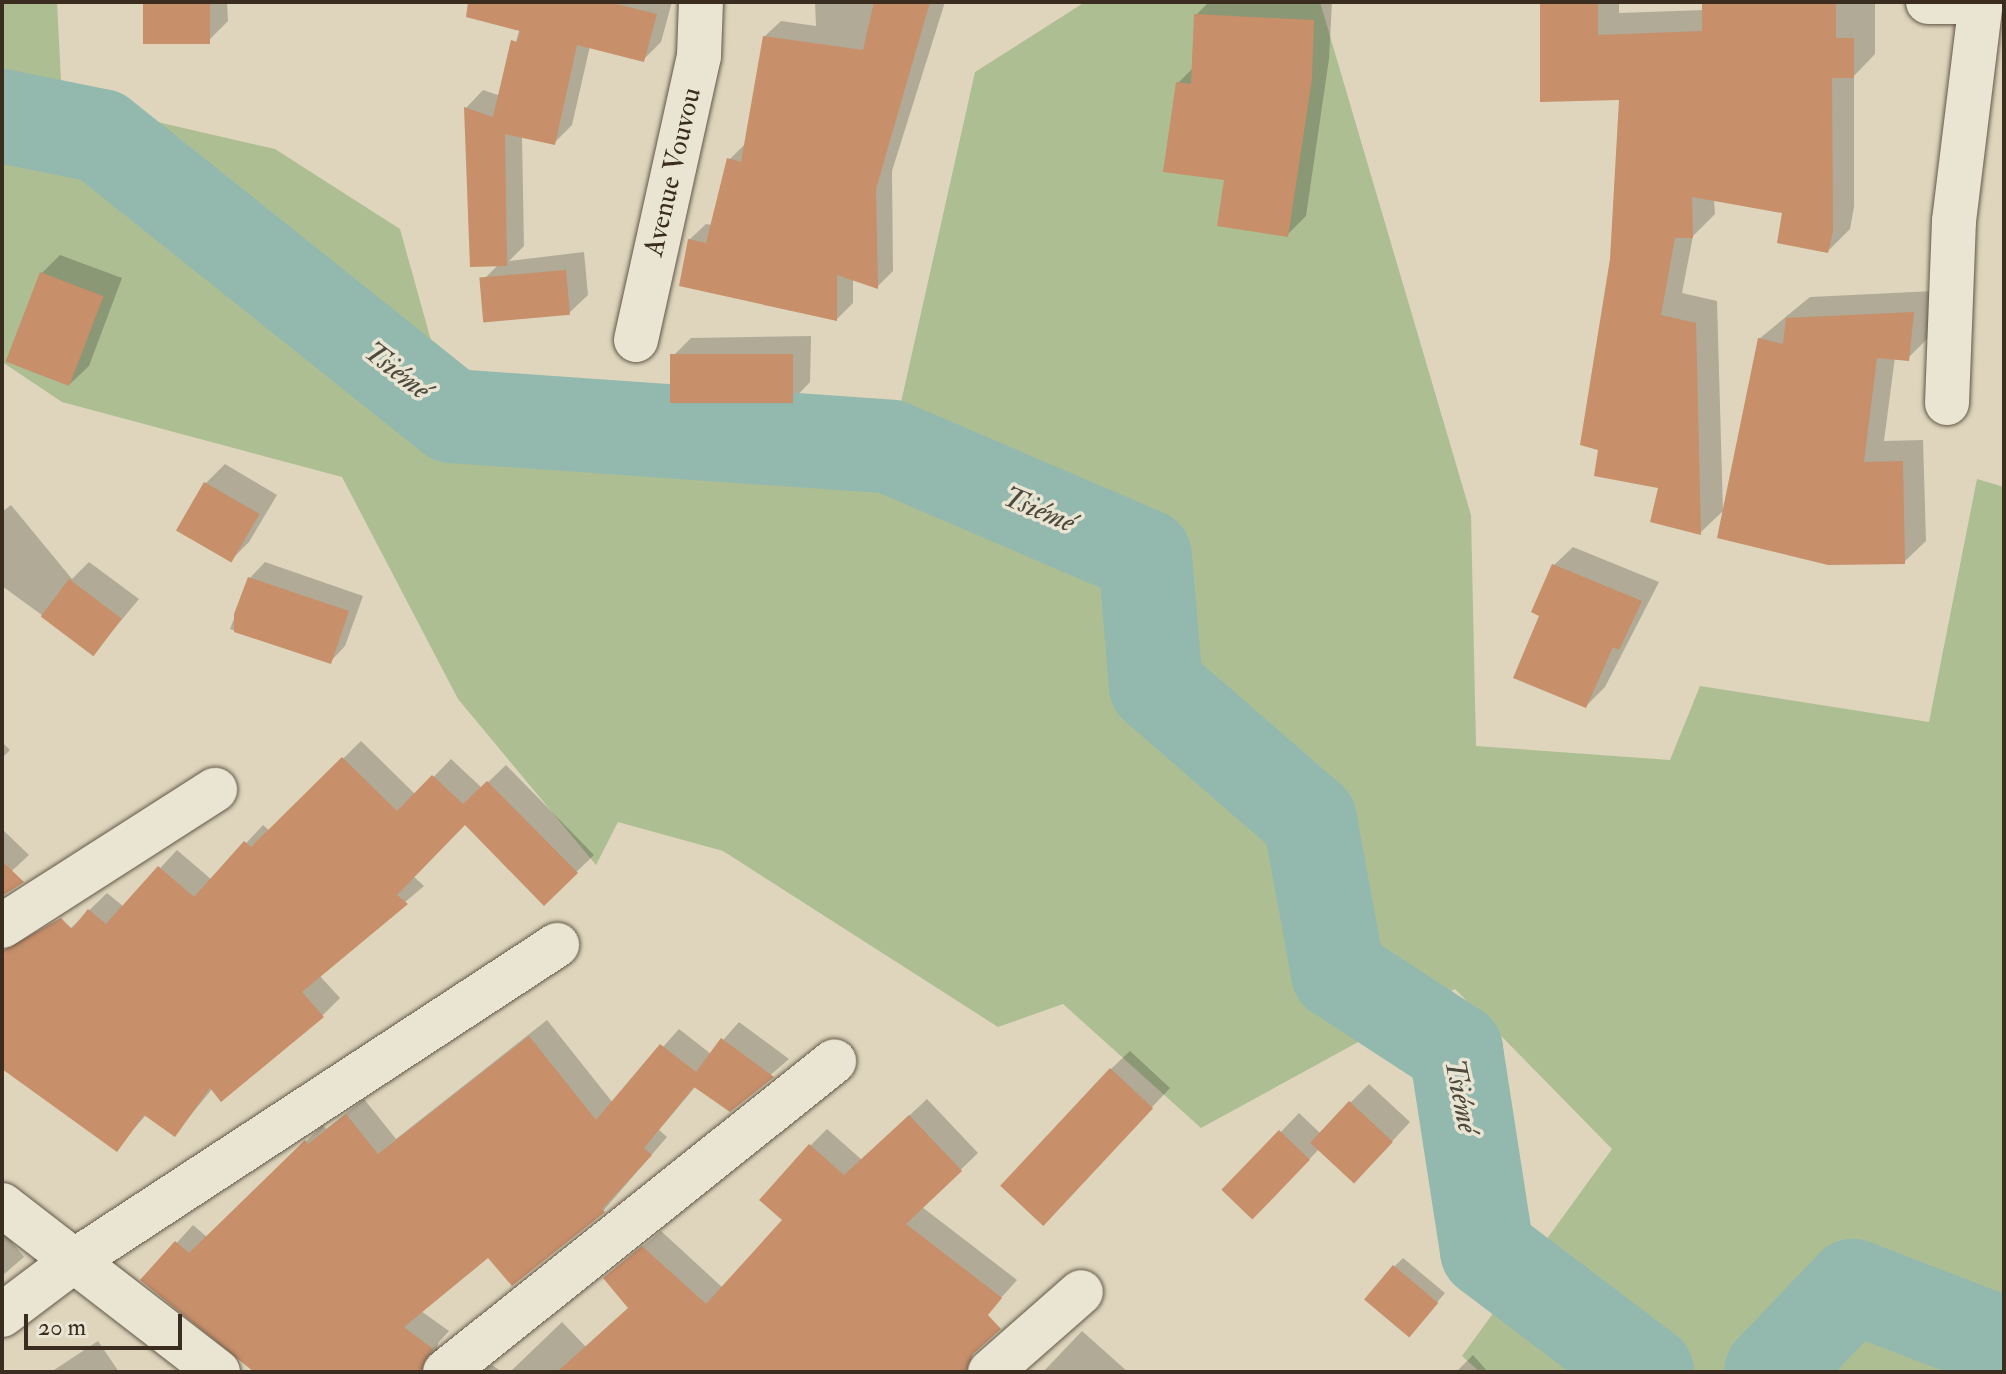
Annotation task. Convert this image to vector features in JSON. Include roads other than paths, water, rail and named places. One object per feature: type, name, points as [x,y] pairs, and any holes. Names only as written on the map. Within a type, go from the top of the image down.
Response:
[{"type":"street","name":"Avenue Vouvou","points":[[636,340],[699,56],[701,2]]},
{"type":"street","points":[[1928,2],[1960,2]]},
{"type":"street","points":[[1947,403],[1954,221],[1981,2]]},
{"type":"street","points":[[2,926],[215,790]]},
{"type":"street","points":[[2,1315],[71,1263],[557,945]]},
{"type":"street","points":[[445,1372],[834,1061]]},
{"type":"street","points":[[2,1205],[71,1263],[218,1372]]},
{"type":"street","points":[[990,1372],[1081,1292]]},
{"type":"waterway","name":"Tsiémé","points":[[2,116],[101,136],[452,416],[891,447],[1145,556],[1156,686],[1310,820],[1338,973],[1456,1050],[1487,1251],[1647,1372]]},
{"type":"waterway","name":"Tsiémé","points":[[1771,1372],[1853,1286],[2004,1344]]}]
